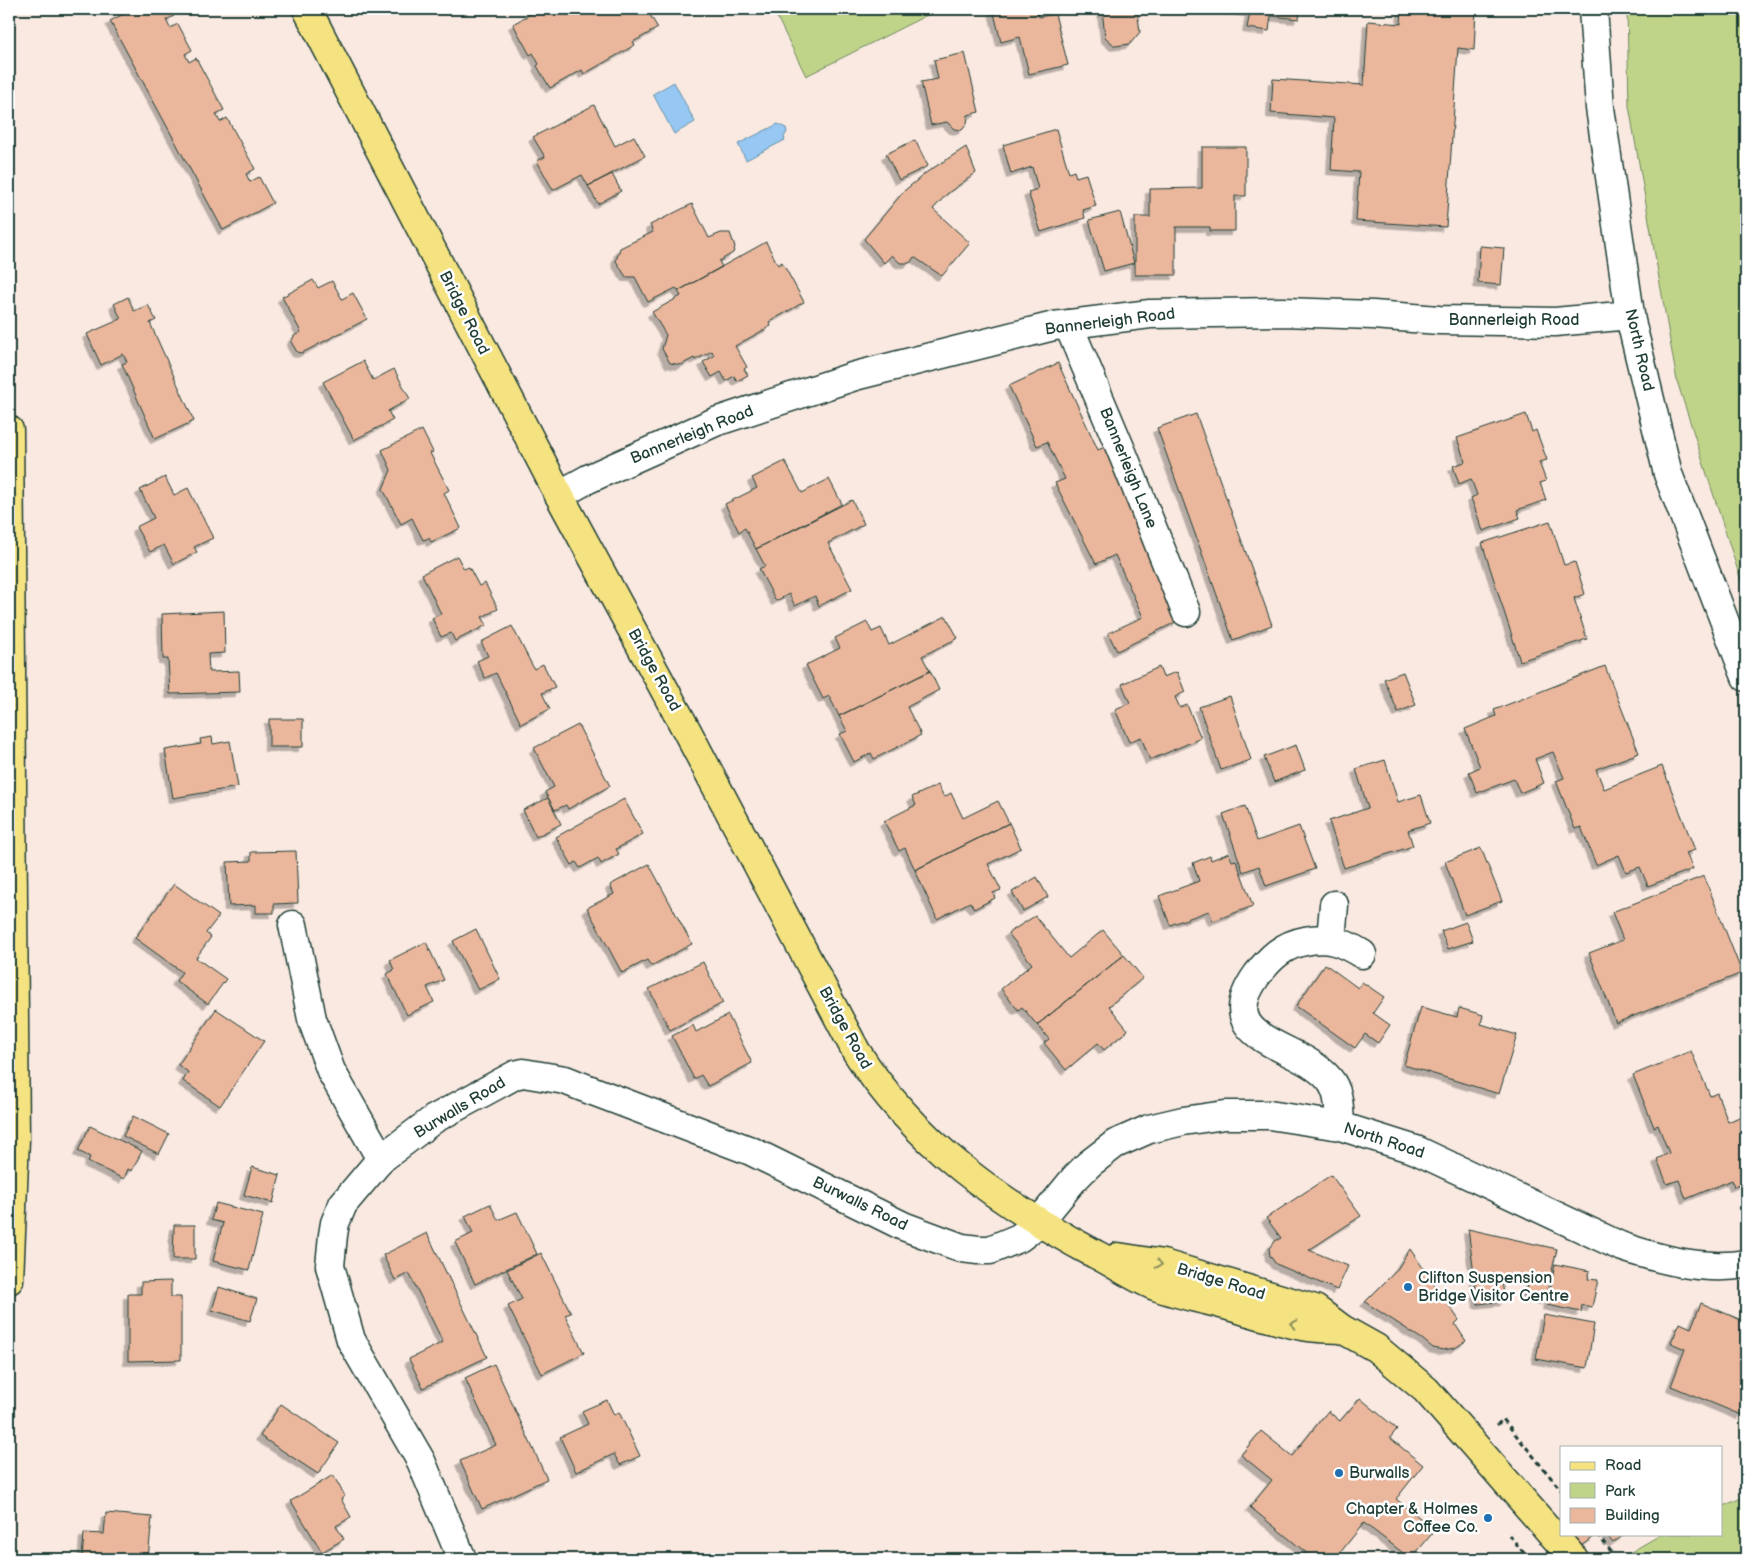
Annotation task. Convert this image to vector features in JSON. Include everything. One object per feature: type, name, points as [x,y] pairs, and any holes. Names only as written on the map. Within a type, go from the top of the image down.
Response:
[{"type":"main road","name":"Bridge Road","points":[[307,9],[558,495],[687,732],[856,1051],[873,1079],[894,1104],[932,1143],[1002,1199],[1038,1223],[1094,1253],[1154,1285],[1293,1324],[1342,1329],[1376,1348],[1426,1390],[1574,1559]]},
{"type":"main road","points":[[9,430],[15,1129],[9,1280]]},
{"type":"street","name":"North Road","points":[[1593,9],[1600,108],[1630,315],[1668,474],[1746,677]]},
{"type":"street","name":"Bannerleigh Road","points":[[558,495],[588,479],[716,422],[855,376],[1054,326],[1150,314],[1283,312],[1373,315],[1440,320],[1555,322],[1630,315]]},
{"type":"street","name":"Bannerleigh Lane","points":[[1068,324],[1186,612]]},
{"type":"street","points":[[1331,939],[1334,905]]},
{"type":"street","points":[[293,925],[312,1018],[331,1071],[381,1158]]},
{"type":"street","points":[[1340,1126],[1338,1098],[1328,1078],[1318,1069],[1253,1032],[1245,1021],[1243,1011],[1244,996],[1268,961],[1282,949],[1296,942],[1312,939],[1331,939],[1362,954]]},
{"type":"street","name":"Burwalls Road","points":[[462,1559],[421,1461],[351,1340],[330,1266],[333,1235],[339,1210],[343,1204],[381,1158],[434,1119],[498,1083],[523,1073],[565,1080],[751,1151],[903,1226],[962,1248],[990,1250],[1019,1238],[1038,1223]]},
{"type":"street","name":"North Road","points":[[1038,1223],[1060,1195],[1095,1159],[1114,1144],[1149,1128],[1203,1117],[1248,1114],[1296,1118],[1340,1126],[1416,1150],[1620,1246],[1651,1256],[1698,1265],[1746,1264]]},
{"type":"path","points":[[1599,1536],[1617,1559]]},
{"type":"green space","points":[[773,9],[939,9],[806,76]]},
{"type":"green space","points":[[1627,9],[1746,9],[1746,596],[1677,381],[1629,106]]},
{"type":"green space","points":[[1746,1496],[1746,1559],[1619,1559],[1659,1536],[1722,1536],[1722,1507]]},
{"type":"water","points":[[674,82],[695,122],[674,134],[653,94]]},
{"type":"water","points":[[778,124],[786,128],[785,140],[746,160],[738,144]]},
{"type":"building","points":[[133,9],[170,9],[174,16],[166,20],[170,28],[178,24],[192,50],[185,54],[189,62],[196,58],[224,110],[216,114],[220,122],[227,118],[255,169],[246,174],[250,182],[259,177],[273,203],[223,230],[110,21]]},
{"type":"building","points":[[539,9],[660,9],[650,15],[658,28],[633,42],[635,45],[584,74],[582,70],[550,88],[537,66],[539,64],[533,53],[530,55],[513,24]]},
{"type":"building","points":[[993,9],[1037,9],[1039,17],[1055,14],[1068,65],[1029,74],[1020,37],[1001,42]]},
{"type":"building","points":[[1102,9],[1137,9],[1140,32],[1130,44],[1115,46],[1105,37]]},
{"type":"building","points":[[1227,9],[1300,9],[1299,19],[1271,16],[1269,31],[1247,28],[1250,12]]},
{"type":"building","points":[[1402,9],[1476,9],[1474,50],[1458,48],[1446,227],[1356,221],[1359,172],[1331,170],[1334,118],[1271,113],[1273,79],[1364,85],[1368,21],[1401,24]]},
{"type":"building","points":[[965,53],[979,112],[968,115],[967,124],[962,130],[954,129],[947,122],[931,125],[921,82],[938,79],[934,60]]},
{"type":"building","points":[[594,105],[615,146],[634,136],[645,156],[588,186],[582,175],[553,190],[537,161],[545,157],[533,137]]},
{"type":"building","points":[[1056,129],[1069,173],[1074,171],[1076,177],[1086,174],[1096,206],[1083,210],[1085,218],[1041,232],[1028,192],[1038,189],[1032,167],[1011,174],[1003,145]]},
{"type":"building","points":[[915,140],[928,166],[899,180],[886,154]]},
{"type":"building","points":[[966,147],[976,173],[948,193],[933,209],[970,243],[942,276],[914,257],[910,263],[900,263],[892,255],[884,263],[864,239],[904,191],[927,172]]},
{"type":"building","points":[[1202,147],[1246,147],[1246,196],[1235,196],[1235,231],[1210,231],[1210,227],[1176,227],[1176,275],[1135,275],[1135,217],[1150,217],[1150,189],[1202,188]]},
{"type":"building","points":[[612,174],[621,191],[598,204],[588,186]]},
{"type":"building","points":[[692,204],[709,238],[721,233],[730,233],[735,247],[733,253],[719,261],[722,267],[678,291],[676,288],[648,302],[635,277],[626,277],[616,261],[620,248],[653,232],[650,225]]},
{"type":"building","points":[[1120,212],[1134,263],[1104,271],[1089,220]]},
{"type":"building","points":[[766,242],[778,265],[782,262],[804,302],[769,322],[771,326],[735,346],[747,367],[744,369],[748,375],[737,381],[734,376],[726,381],[721,372],[712,377],[703,362],[714,356],[712,351],[681,365],[670,363],[662,349],[666,335],[652,312],[681,296],[678,291]]},
{"type":"building","points":[[1480,246],[1504,248],[1501,285],[1478,283]]},
{"type":"building","points":[[313,280],[318,288],[332,281],[342,299],[353,293],[367,319],[302,353],[297,352],[291,342],[294,336],[301,332],[282,297]]},
{"type":"building","points":[[128,297],[134,311],[148,305],[156,320],[150,323],[194,421],[155,439],[122,364],[127,362],[123,354],[101,365],[87,334],[121,319],[114,304]]},
{"type":"building","points":[[363,361],[373,380],[394,369],[410,399],[388,411],[393,420],[354,440],[323,382]]},
{"type":"building","points":[[1058,363],[1098,450],[1105,447],[1178,621],[1117,651],[1108,633],[1143,617],[1115,555],[1096,564],[1055,483],[1065,479],[1047,442],[1037,446],[1009,386]]},
{"type":"building","points":[[1196,414],[1272,625],[1233,640],[1157,428]]},
{"type":"building","points":[[1526,414],[1532,432],[1536,430],[1547,460],[1539,462],[1546,481],[1540,483],[1546,500],[1517,510],[1520,518],[1483,531],[1471,498],[1477,495],[1471,479],[1459,484],[1453,466],[1465,462],[1457,438]]},
{"type":"building","points":[[422,430],[433,452],[430,453],[449,490],[444,493],[461,528],[431,542],[429,538],[423,540],[412,518],[401,524],[383,489],[391,470],[382,450]]},
{"type":"building","points":[[785,461],[802,493],[829,479],[842,504],[756,549],[745,528],[739,532],[725,504],[757,488],[752,478]]},
{"type":"building","points":[[165,477],[174,495],[188,488],[213,538],[194,547],[197,552],[174,564],[164,545],[150,552],[136,527],[154,518],[140,490]]},
{"type":"building","points":[[852,500],[864,524],[828,543],[852,589],[819,606],[815,596],[795,606],[789,594],[776,601],[759,569],[765,566],[756,549]]},
{"type":"building","points":[[1550,521],[1564,565],[1575,562],[1585,594],[1574,598],[1587,639],[1520,661],[1482,543]]},
{"type":"building","points":[[457,556],[464,569],[469,567],[479,586],[485,583],[498,609],[482,617],[487,625],[455,641],[451,633],[441,637],[432,618],[441,614],[422,574]]},
{"type":"building","points":[[224,611],[225,653],[208,654],[209,672],[239,671],[240,692],[170,694],[168,659],[163,659],[162,614]]},
{"type":"building","points":[[946,616],[958,638],[922,656],[930,671],[839,716],[829,696],[823,699],[806,665],[840,648],[835,638],[867,622],[872,632],[881,628],[889,645]]},
{"type":"building","points":[[512,626],[534,669],[543,664],[555,687],[542,693],[550,709],[521,724],[496,673],[485,678],[477,661],[488,656],[481,642]]},
{"type":"building","points":[[1605,666],[1639,753],[1596,769],[1604,789],[1662,766],[1695,850],[1686,853],[1693,869],[1648,886],[1640,867],[1626,872],[1619,855],[1596,865],[1581,827],[1575,829],[1556,781],[1564,778],[1553,752],[1535,759],[1544,783],[1520,793],[1514,779],[1477,793],[1469,772],[1480,767],[1465,729],[1496,716],[1494,710]]},
{"type":"building","points":[[1159,667],[1163,677],[1177,672],[1185,692],[1175,697],[1180,708],[1187,705],[1201,738],[1150,760],[1141,737],[1129,742],[1115,709],[1130,703],[1122,684]]},
{"type":"building","points":[[930,671],[939,690],[907,707],[921,735],[874,759],[871,753],[854,762],[840,734],[847,731],[839,716]]},
{"type":"building","points":[[1403,672],[1416,705],[1398,712],[1384,679]]},
{"type":"building","points":[[1230,696],[1251,760],[1221,770],[1199,707]]},
{"type":"building","points":[[269,719],[303,719],[303,747],[269,747]]},
{"type":"building","points":[[578,725],[610,786],[568,809],[566,805],[555,810],[545,792],[554,787],[534,748]]},
{"type":"building","points":[[212,737],[213,744],[230,741],[238,787],[173,798],[165,750],[201,744],[200,739]]},
{"type":"building","points":[[1296,745],[1305,770],[1274,782],[1264,757]]},
{"type":"building","points":[[1385,760],[1398,802],[1421,795],[1430,823],[1408,830],[1413,846],[1344,868],[1329,821],[1368,808],[1356,769]]},
{"type":"building","points":[[938,785],[944,797],[951,793],[963,818],[998,801],[1009,823],[915,870],[905,848],[899,851],[884,821],[916,805],[912,797]]},
{"type":"building","points":[[548,798],[561,824],[536,837],[523,810]]},
{"type":"building","points":[[624,799],[643,834],[616,849],[619,854],[601,864],[598,858],[580,868],[576,862],[572,865],[556,837]]},
{"type":"building","points":[[1245,806],[1257,841],[1299,826],[1315,869],[1266,886],[1259,866],[1243,872],[1223,814]]},
{"type":"building","points":[[1009,823],[1021,848],[988,864],[1001,890],[993,893],[995,898],[974,909],[970,902],[937,919],[915,870]]},
{"type":"building","points":[[1481,848],[1502,901],[1465,915],[1445,862]]},
{"type":"building","points":[[296,851],[298,903],[274,904],[274,913],[256,913],[256,905],[229,906],[227,862],[251,861],[251,852]]},
{"type":"building","points":[[1229,853],[1232,861],[1236,860],[1253,906],[1213,921],[1209,911],[1170,925],[1159,896],[1199,881],[1193,863],[1210,856],[1211,860]]},
{"type":"building","points":[[649,864],[692,944],[651,966],[647,960],[622,973],[587,908],[614,894],[610,885]]},
{"type":"building","points":[[1704,876],[1742,973],[1616,1023],[1589,953],[1623,940],[1612,912]]},
{"type":"building","points":[[1037,877],[1048,897],[1023,911],[1012,892]]},
{"type":"building","points":[[174,884],[219,916],[206,933],[211,937],[196,958],[226,979],[208,1004],[176,981],[182,972],[135,938]]},
{"type":"building","points":[[1035,916],[1069,958],[1103,930],[1124,955],[1037,1025],[1022,1007],[1018,1010],[1001,989],[1032,964],[1008,933]]},
{"type":"building","points":[[1466,922],[1473,941],[1448,949],[1441,931]]},
{"type":"building","points":[[476,929],[500,979],[478,990],[453,941]]},
{"type":"building","points":[[426,942],[444,980],[427,987],[434,1002],[407,1015],[387,974],[394,970],[390,960]]},
{"type":"building","points":[[1124,955],[1143,978],[1109,1006],[1128,1030],[1104,1050],[1098,1043],[1066,1070],[1044,1043],[1049,1039],[1037,1025]]},
{"type":"building","points":[[703,962],[723,1003],[670,1030],[649,989]]},
{"type":"building","points":[[1325,964],[1358,988],[1362,982],[1384,997],[1373,1013],[1390,1025],[1378,1043],[1365,1034],[1355,1048],[1296,1006]]},
{"type":"building","points":[[1421,1007],[1457,1017],[1459,1008],[1483,1015],[1481,1024],[1517,1035],[1499,1094],[1404,1065]]},
{"type":"building","points":[[216,1009],[264,1041],[220,1106],[183,1081],[188,1072],[178,1065]]},
{"type":"building","points":[[728,1015],[752,1063],[708,1086],[701,1075],[694,1079],[672,1036],[693,1025],[696,1032]]},
{"type":"building","points":[[1691,1051],[1710,1096],[1717,1093],[1728,1122],[1746,1114],[1746,1182],[1734,1187],[1732,1180],[1686,1199],[1679,1180],[1667,1184],[1657,1159],[1669,1153],[1658,1125],[1654,1127],[1633,1075]]},
{"type":"building","points":[[133,1116],[169,1134],[159,1154],[123,1136]]},
{"type":"building","points":[[90,1126],[142,1151],[132,1171],[128,1169],[124,1179],[88,1162],[90,1157],[78,1151]]},
{"type":"building","points":[[252,1167],[280,1175],[273,1203],[244,1195]]},
{"type":"building","points":[[1331,1175],[1361,1216],[1309,1250],[1348,1266],[1337,1290],[1276,1264],[1270,1256],[1269,1248],[1275,1241],[1281,1238],[1266,1218]]},
{"type":"building","points":[[216,1203],[263,1215],[249,1270],[213,1261],[223,1223],[211,1220]]},
{"type":"building","points":[[490,1204],[498,1220],[517,1212],[537,1254],[475,1284],[455,1242],[473,1233],[465,1216]]},
{"type":"building","points":[[174,1225],[195,1225],[195,1259],[173,1259]]},
{"type":"building","points":[[1468,1229],[1557,1249],[1545,1301],[1525,1297],[1529,1281],[1501,1275],[1505,1301],[1478,1304]]},
{"type":"building","points":[[427,1233],[487,1357],[423,1388],[409,1359],[443,1342],[409,1273],[395,1280],[383,1255]]},
{"type":"building","name":"Clifton Suspension Bridge Visitor Centre","points":[[1410,1249],[1459,1320],[1455,1324],[1466,1341],[1455,1348],[1443,1350],[1433,1348],[1365,1302],[1396,1271]]},
{"type":"building","points":[[541,1253],[571,1313],[565,1315],[584,1353],[542,1374],[508,1306],[522,1299],[507,1270]]},
{"type":"building","points":[[1555,1264],[1590,1271],[1588,1279],[1598,1280],[1592,1307],[1582,1305],[1581,1312],[1547,1305]]},
{"type":"building","points":[[171,1281],[171,1297],[181,1297],[181,1360],[128,1361],[128,1294],[141,1294],[141,1282]]},
{"type":"building","points":[[219,1287],[257,1299],[250,1321],[212,1310]]},
{"type":"building","points":[[1701,1303],[1746,1322],[1746,1403],[1741,1415],[1671,1386],[1685,1349],[1671,1343],[1680,1323],[1691,1328]]},
{"type":"building","points":[[1544,1315],[1594,1324],[1587,1368],[1536,1359]]},
{"type":"building","points":[[494,1364],[547,1479],[482,1509],[460,1461],[496,1445],[465,1378]]},
{"type":"building","name":"Burwalls","points":[[1360,1398],[1397,1429],[1390,1438],[1423,1465],[1396,1499],[1435,1530],[1411,1559],[1364,1523],[1335,1559],[1314,1559],[1250,1507],[1272,1480],[1241,1455],[1261,1431],[1292,1456],[1328,1411],[1340,1421]]},
{"type":"building","points":[[607,1400],[614,1415],[619,1412],[640,1456],[620,1465],[614,1454],[576,1472],[560,1437],[588,1424],[582,1411]]},
{"type":"building","points":[[281,1404],[339,1443],[318,1474],[260,1436]]},
{"type":"building","points":[[333,1475],[345,1496],[341,1499],[351,1517],[336,1526],[344,1539],[322,1552],[291,1501]]},
{"type":"building","points":[[106,1513],[152,1517],[148,1559],[82,1559],[84,1533],[104,1534]]},
{"type":"building","points":[[1572,1536],[1594,1536],[1580,1547]]},
{"type":"building","points":[[1608,1536],[1622,1536],[1613,1543]]},
{"type":"building","points":[[1551,1550],[1557,1559],[1539,1558]]},
{"type":"place","name":"Clifton Suspension Bridge Visitor Centre","points":[[1408,1287]]},
{"type":"place","name":"Burwalls","points":[[1339,1473]]},
{"type":"place","name":"Chapter & Holmes Coffee Co.","points":[[1488,1518]]}]
